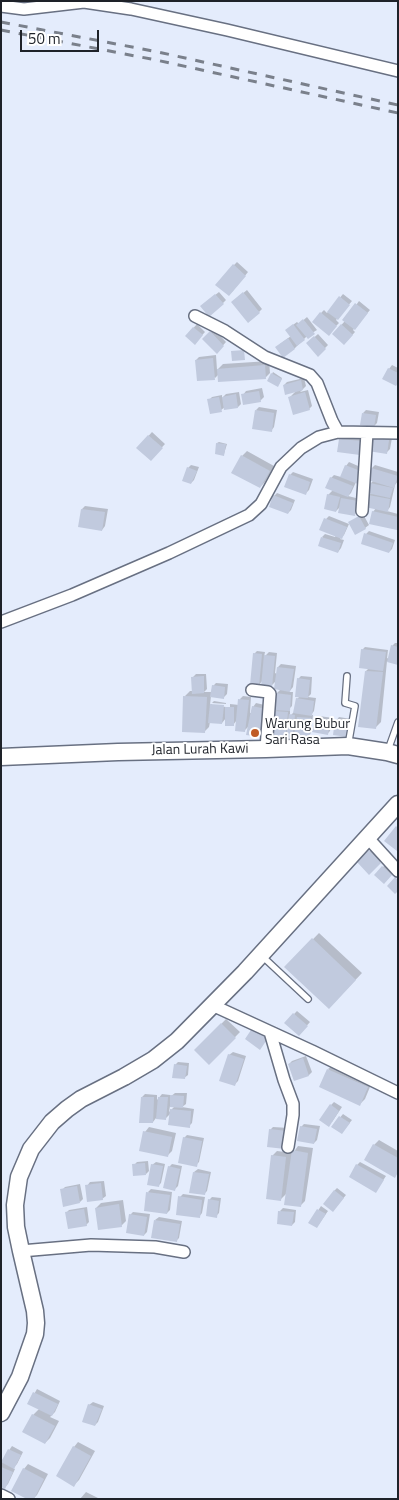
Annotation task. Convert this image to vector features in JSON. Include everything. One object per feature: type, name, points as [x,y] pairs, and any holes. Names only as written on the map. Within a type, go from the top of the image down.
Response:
[{"type":"street","points":[[1,6],[24,9],[84,2],[131,9],[227,30],[398,72]]},
{"type":"street","points":[[195,316],[225,331],[265,357],[310,375],[317,383],[338,432]]},
{"type":"street","points":[[1,622],[72,595],[170,553],[242,519],[255,510],[282,467],[290,458],[301,448],[319,437],[338,432],[398,433]]},
{"type":"street","points":[[362,511],[367,433]]},
{"type":"street","points":[[252,690],[268,692],[270,697],[266,749]]},
{"type":"street","name":"Jalan Lurah Kawi","points":[[1,757],[348,746],[393,754]]},
{"type":"street","points":[[1,1413],[20,1377],[36,1323],[35,1311],[20,1251],[15,1216],[16,1191],[19,1177],[31,1149],[52,1122],[67,1109],[81,1099],[124,1077],[164,1052],[177,1041],[398,804]]},
{"type":"street","points":[[367,837],[398,871]]},
{"type":"street","points":[[212,1005],[398,1093]]},
{"type":"street","points":[[270,1032],[294,1104],[288,1147]]},
{"type":"street","points":[[20,1251],[91,1245],[155,1247],[184,1252]]},
{"type":"lane","points":[[347,676],[346,703],[355,706],[348,746]]},
{"type":"lane","points":[[393,754],[398,722]]},
{"type":"lane","points":[[260,954],[308,999]]},
{"type":"building","points":[[233,264],[246,276],[229,296],[215,285]]},
{"type":"building","points":[[243,292],[260,313],[248,323],[231,302]]},
{"type":"building","points":[[215,294],[224,304],[209,317],[200,306]]},
{"type":"building","points":[[339,296],[350,305],[338,320],[327,312]]},
{"type":"building","points":[[355,303],[368,313],[355,330],[342,320]]},
{"type":"building","points":[[320,312],[337,326],[329,336],[312,322]]},
{"type":"building","points":[[303,319],[315,334],[308,339],[296,325]]},
{"type":"building","points":[[293,324],[305,340],[297,346],[285,330]]},
{"type":"building","points":[[341,324],[353,335],[344,345],[332,334]]},
{"type":"building","points":[[193,327],[203,335],[195,345],[185,336]]},
{"type":"building","points":[[210,331],[224,346],[217,354],[202,339]]},
{"type":"building","points":[[314,336],[326,349],[318,357],[306,343]]},
{"type":"building","points":[[288,338],[295,349],[283,358],[275,347]]},
{"type":"building","points":[[244,350],[245,360],[232,361],[231,351]]},
{"type":"building","points":[[213,358],[215,380],[197,381],[195,360]]},
{"type":"building","points":[[265,365],[266,379],[218,382],[217,369]]},
{"type":"building","points":[[388,368],[398,373],[398,383],[396,386],[382,379]]},
{"type":"building","points":[[271,373],[282,379],[278,387],[267,381]]},
{"type":"building","points":[[301,380],[303,390],[285,395],[283,385]]},
{"type":"building","points":[[259,391],[261,402],[243,405],[241,394]]},
{"type":"building","points":[[305,392],[310,410],[293,415],[288,397]]},
{"type":"building","points":[[236,394],[238,408],[224,410],[222,397]]},
{"type":"building","points":[[219,397],[222,412],[210,414],[207,399]]},
{"type":"building","points":[[255,410],[274,413],[272,432],[252,429]]},
{"type":"building","points":[[362,413],[376,415],[374,427],[360,425]]},
{"type":"building","points":[[148,435],[163,448],[151,461],[136,448]]},
{"type":"building","points":[[370,438],[389,440],[387,454],[368,451]]},
{"type":"building","points":[[339,439],[362,441],[360,455],[337,452]]},
{"type":"building","points":[[216,443],[226,444],[224,456],[215,454]]},
{"type":"building","points":[[241,455],[270,471],[260,488],[231,473]]},
{"type":"building","points":[[345,465],[363,472],[358,484],[340,477]]},
{"type":"building","points":[[187,467],[197,471],[191,484],[182,481]]},
{"type":"building","points":[[371,468],[398,476],[394,488],[368,480]]},
{"type":"building","points":[[289,474],[310,482],[306,495],[284,487]]},
{"type":"building","points":[[330,477],[353,486],[348,497],[325,488]]},
{"type":"building","points":[[370,483],[393,488],[390,498],[367,493]]},
{"type":"building","points":[[327,494],[340,497],[336,512],[324,509]]},
{"type":"building","points":[[273,495],[293,503],[288,514],[269,507]]},
{"type":"building","points":[[368,495],[390,499],[388,512],[365,507]]},
{"type":"building","points":[[341,498],[358,501],[355,516],[338,513]]},
{"type":"building","points":[[81,509],[105,512],[102,531],[78,527]]},
{"type":"building","points":[[372,511],[398,517],[397,530],[369,524]]},
{"type":"building","points":[[359,516],[366,529],[355,535],[348,522]]},
{"type":"building","points":[[324,518],[347,527],[342,539],[319,530]]},
{"type":"building","points":[[364,533],[393,543],[389,553],[361,544]]},
{"type":"building","points":[[321,537],[341,543],[338,553],[318,546]]},
{"type":"building","points":[[391,645],[398,647],[398,665],[387,662]]},
{"type":"building","points":[[361,649],[386,652],[383,671],[359,668]]},
{"type":"building","points":[[253,653],[262,654],[259,686],[250,685]]},
{"type":"building","points":[[264,655],[275,656],[272,687],[261,687]]},
{"type":"building","points":[[277,667],[294,669],[290,692],[274,689]]},
{"type":"building","points":[[365,671],[383,672],[376,729],[358,727]]},
{"type":"building","points":[[204,676],[204,693],[192,694],[191,677]]},
{"type":"building","points":[[297,678],[310,680],[308,698],[295,697]]},
{"type":"building","points":[[212,685],[225,687],[224,699],[210,697]]},
{"type":"building","points":[[275,693],[291,695],[290,711],[273,710]]},
{"type":"building","points":[[183,696],[207,697],[205,733],[182,732]]},
{"type":"building","points":[[296,698],[314,701],[312,716],[293,713]]},
{"type":"building","points":[[238,699],[249,700],[245,732],[235,731]]},
{"type":"building","points":[[210,704],[224,705],[222,724],[208,723]]},
{"type":"building","points":[[252,706],[266,709],[261,737],[246,735]]},
{"type":"building","points":[[225,707],[234,707],[234,726],[225,726]]},
{"type":"building","points":[[274,711],[288,712],[285,741],[271,739]]},
{"type":"building","points":[[289,714],[295,715],[292,740],[286,739]]},
{"type":"building","points":[[297,717],[311,718],[309,737],[294,736]]},
{"type":"building","points":[[315,718],[330,721],[328,735],[312,732]]},
{"type":"building","points":[[335,720],[349,722],[347,737],[333,735]]},
{"type":"building","points":[[396,826],[398,828],[397,851],[384,841]]},
{"type":"building","points":[[369,850],[381,863],[369,875],[357,862]]},
{"type":"building","points":[[382,866],[392,875],[384,884],[374,875]]},
{"type":"building","points":[[395,877],[398,880],[398,891],[395,894],[387,886]]},
{"type":"building","points":[[312,938],[356,980],[329,1009],[284,967]]},
{"type":"building","points":[[293,1013],[308,1026],[299,1036],[284,1023]]},
{"type":"building","points":[[221,1023],[236,1038],[209,1065],[194,1050]]},
{"type":"building","points":[[253,1027],[268,1038],[260,1050],[245,1039]]},
{"type":"building","points":[[228,1054],[244,1059],[235,1086],[219,1081]]},
{"type":"building","points":[[303,1058],[309,1076],[294,1081],[288,1064]]},
{"type":"building","points":[[174,1064],[187,1066],[185,1079],[172,1078]]},
{"type":"building","points":[[327,1069],[368,1087],[360,1106],[319,1087]]},
{"type":"building","points":[[170,1095],[184,1096],[183,1108],[170,1107]]},
{"type":"building","points":[[141,1097],[154,1097],[153,1123],[139,1123]]},
{"type":"building","points":[[158,1097],[168,1097],[166,1120],[156,1119]]},
{"type":"building","points":[[330,1104],[339,1111],[329,1127],[319,1120]]},
{"type":"building","points":[[170,1109],[191,1111],[190,1128],[168,1125]]},
{"type":"building","points":[[339,1116],[350,1123],[342,1134],[331,1127]]},
{"type":"building","points":[[300,1126],[317,1129],[314,1144],[297,1141]]},
{"type":"building","points":[[269,1129],[287,1131],[285,1149],[267,1147]]},
{"type":"building","points":[[143,1131],[172,1137],[168,1157],[139,1151]]},
{"type":"building","points":[[183,1137],[202,1141],[197,1167],[178,1163]]},
{"type":"building","points":[[373,1144],[398,1158],[398,1172],[395,1178],[364,1160]]},
{"type":"building","points":[[292,1150],[308,1153],[301,1207],[284,1205]]},
{"type":"building","points":[[271,1155],[286,1157],[281,1201],[266,1199]]},
{"type":"building","points":[[145,1163],[146,1175],[133,1176],[132,1164]]},
{"type":"building","points":[[151,1164],[163,1166],[159,1187],[147,1185]]},
{"type":"building","points":[[356,1164],[384,1180],[376,1193],[349,1177]]},
{"type":"building","points":[[168,1166],[180,1169],[175,1191],[163,1188]]},
{"type":"building","points":[[193,1172],[209,1174],[205,1195],[189,1193]]},
{"type":"building","points":[[101,1183],[103,1200],[87,1202],[85,1185]]},
{"type":"building","points":[[77,1186],[80,1203],[63,1207],[60,1189]]},
{"type":"building","points":[[334,1190],[344,1198],[333,1212],[323,1204]]},
{"type":"building","points":[[146,1192],[170,1195],[167,1214],[144,1211]]},
{"type":"building","points":[[178,1196],[202,1200],[200,1218],[176,1215]]},
{"type":"building","points":[[208,1199],[219,1201],[217,1218],[206,1216]]},
{"type":"building","points":[[119,1204],[122,1227],[98,1230],[95,1208]]},
{"type":"building","points":[[84,1209],[87,1226],[68,1229],[65,1212]]},
{"type":"building","points":[[317,1209],[326,1214],[317,1228],[308,1223]]},
{"type":"building","points":[[278,1211],[294,1212],[292,1226],[277,1224]]},
{"type":"building","points":[[129,1214],[147,1217],[144,1236],[126,1233]]},
{"type":"building","points":[[154,1220],[180,1224],[177,1242],[151,1238]]},
{"type":"building","points":[[33,1392],[58,1404],[52,1416],[27,1404]]},
{"type":"building","points":[[88,1404],[102,1409],[95,1426],[82,1422]]},
{"type":"building","points":[[32,1414],[55,1426],[45,1444],[22,1432]]},
{"type":"building","points":[[73,1446],[91,1456],[74,1487],[56,1476]]},
{"type":"building","points":[[8,1449],[21,1455],[14,1469],[1,1462]]},
{"type":"building","points":[[1,1467],[13,1472],[5,1489],[1,1487]]},
{"type":"building","points":[[23,1468],[44,1479],[34,1499],[27,1499],[11,1491]]},
{"type":"railway","points":[[1,22],[158,52],[398,105]]},
{"type":"railway","points":[[1,30],[156,60],[398,113]]},
{"type":"place","name":"Warung Bubur Sari Rasa","points":[[255,733]]}]
